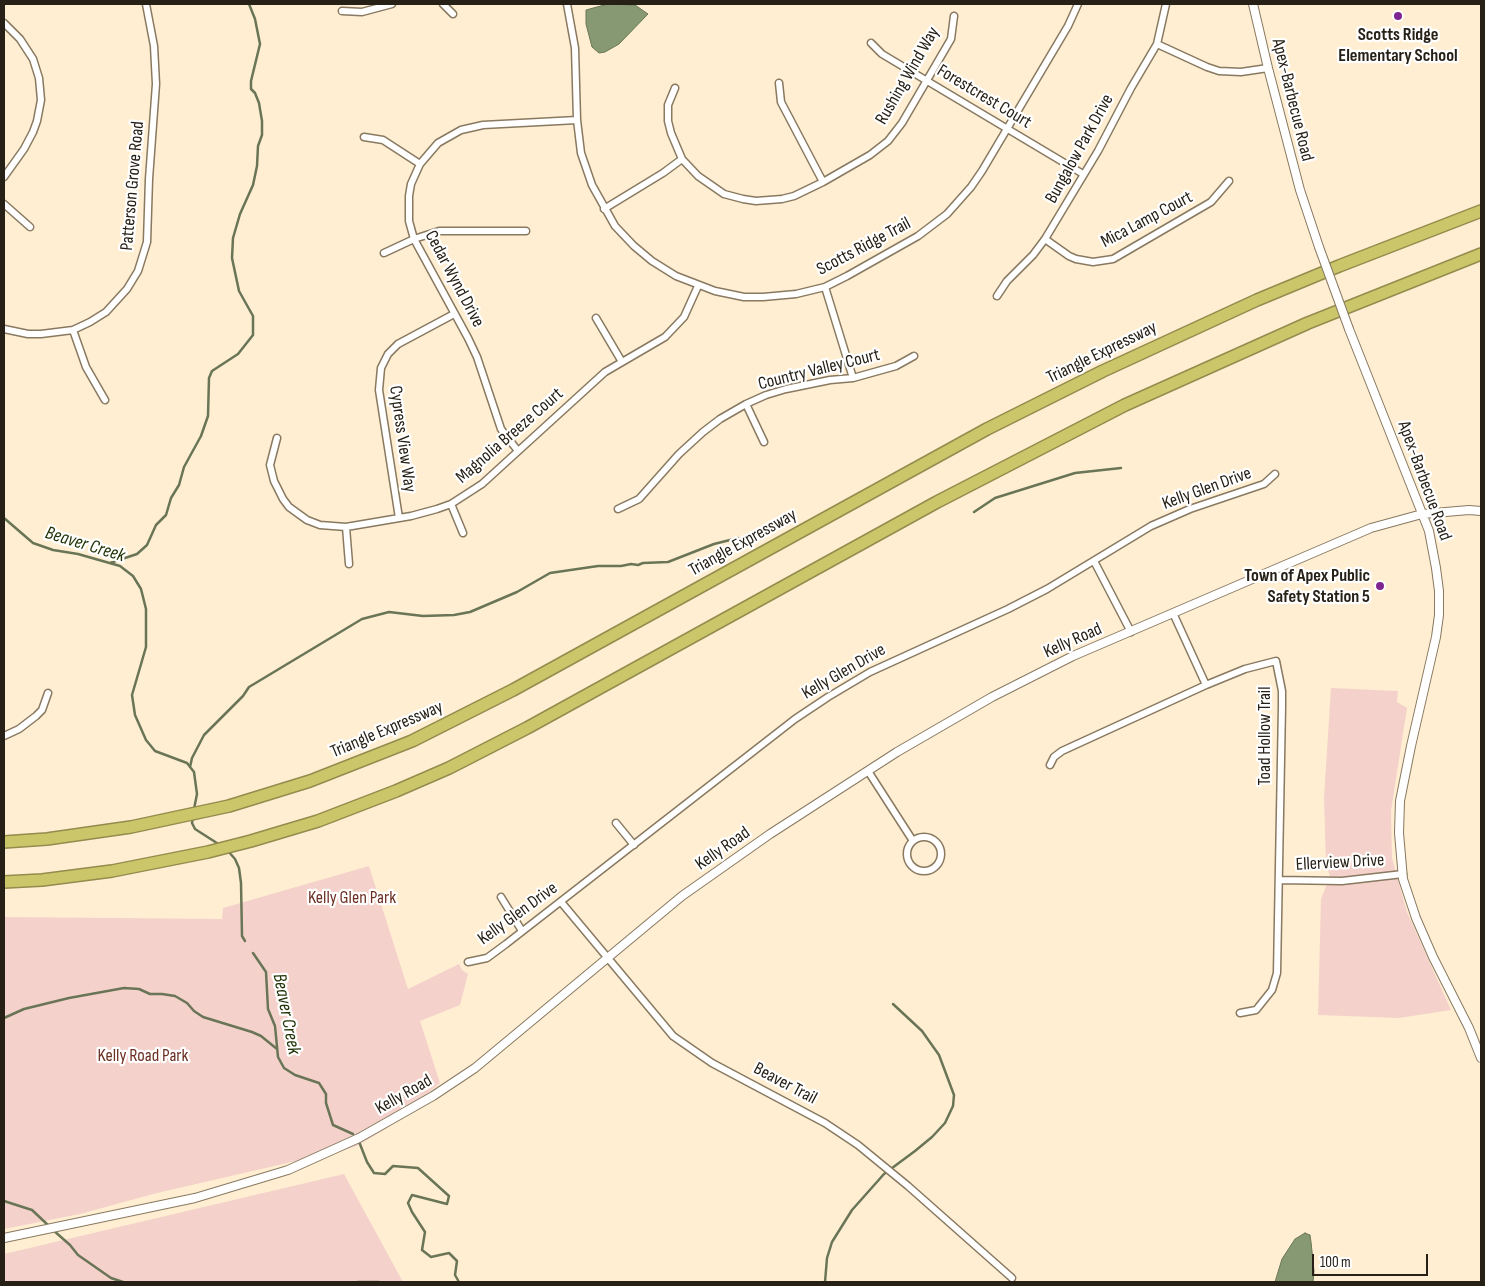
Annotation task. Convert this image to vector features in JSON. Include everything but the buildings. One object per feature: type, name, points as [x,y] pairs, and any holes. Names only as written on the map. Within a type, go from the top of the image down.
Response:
[{"type":"highway","name":"Triangle Expressway","points":[[4,842],[86,834],[173,819],[229,806],[310,781],[380,755],[513,690],[987,429],[1094,376],[1257,300],[1481,211]]},
{"type":"highway","points":[[4,882],[81,875],[173,860],[251,841],[318,821],[396,791],[449,768],[511,736],[937,502],[1117,409],[1308,322],[1481,254]]},
{"type":"street","name":"Patterson Grove Road","points":[[4,329],[28,334],[73,330],[98,317],[116,302],[132,282],[141,264],[148,235],[149,179],[156,84],[154,46],[146,4]]},
{"type":"street","points":[[342,11],[362,12],[392,4]]},
{"type":"street","points":[[443,4],[453,14]]},
{"type":"street","name":"Scotts Ridge Trail","points":[[567,4],[575,48],[577,120],[581,153],[585,167],[604,209],[620,232],[646,257],[676,276],[698,286],[732,295],[764,297],[796,294],[824,286],[847,276],[918,236],[947,214],[971,186],[1008,129],[1068,26],[1078,4]]},
{"type":"street","name":"Bungalow Park Drive","points":[[997,296],[1007,281],[1029,260],[1045,239],[1084,174],[1157,44],[1166,4]]},
{"type":"street","name":"Apex-Barbecue Road","points":[[1253,4],[1300,190],[1319,248],[1429,531],[1436,568],[1439,615],[1436,637],[1400,801],[1398,833],[1403,874],[1416,918],[1469,1028],[1481,1058]]},
{"type":"street","name":"Rushing Wind Way","points":[[675,88],[667,111],[671,133],[682,159],[698,176],[713,188],[730,196],[749,200],[768,201],[782,199],[823,182],[870,155],[888,141],[902,123],[951,39],[954,16]]},
{"type":"street","points":[[4,23],[20,39],[33,59],[39,78],[41,100],[33,132],[24,149],[4,177]]},
{"type":"street","name":"Forestcrest Court","points":[[871,43],[882,54],[1084,174]]},
{"type":"street","points":[[1157,44],[1219,71],[1241,72],[1268,68]]},
{"type":"street","points":[[779,83],[781,102],[823,182]]},
{"type":"street","name":"Cedar Wynd Drive","points":[[518,451],[498,424],[477,357],[414,239],[409,221],[409,196],[414,175],[420,164],[438,143],[448,136],[472,126],[577,120]]},
{"type":"street","points":[[364,137],[383,140],[420,164]]},
{"type":"street","points":[[604,209],[662,174],[682,159]]},
{"type":"street","name":"Mica Lamp Court","points":[[1045,239],[1076,259],[1093,262],[1107,260],[1118,256],[1211,202],[1229,181]]},
{"type":"street","points":[[4,204],[30,227]]},
{"type":"street","points":[[384,253],[414,239],[448,230],[526,231]]},
{"type":"street","name":"Magnolia Breeze Court","points":[[277,438],[270,465],[274,481],[283,499],[297,514],[320,525],[346,527],[425,513],[451,504],[482,484],[596,380],[674,330],[687,311],[698,286]]},
{"type":"street","points":[[824,286],[853,378]]},
{"type":"street","name":"Cypress View Way","points":[[399,518],[379,390],[381,368],[388,354],[398,344],[454,314]]},
{"type":"street","points":[[596,318],[622,362]]},
{"type":"street","points":[[73,330],[86,367],[105,400]]},
{"type":"street","name":"Country Valley Court","points":[[618,509],[639,499],[679,454],[702,432],[746,404],[786,389],[830,380],[853,378],[896,366],[914,356]]},
{"type":"street","points":[[746,404],[764,442]]},
{"type":"street","name":"Kelly Glen Drive","points":[[468,962],[487,958],[795,720],[828,697],[870,672],[1008,609],[1047,589],[1130,538],[1168,518],[1264,484],[1275,474]]},
{"type":"street","points":[[451,504],[463,533]]},
{"type":"street","name":"Kelly Road","points":[[4,1238],[195,1198],[248,1183],[314,1159],[359,1138],[433,1096],[475,1068],[690,890],[770,834],[939,726],[1073,656],[1371,528],[1422,514],[1469,510],[1481,512]]},
{"type":"street","points":[[346,527],[349,564]]},
{"type":"street","points":[[1094,561],[1131,632]]},
{"type":"street","points":[[1173,613],[1206,685]]},
{"type":"street","name":"Toad Hollow Trail","points":[[1050,765],[1054,757],[1062,751],[1206,685],[1245,669],[1276,661],[1282,691],[1277,973],[1272,990],[1256,1010],[1240,1013]]},
{"type":"street","points":[[4,736],[19,729],[36,716],[42,710],[48,693]]},
{"type":"street","points":[[868,771],[913,841]]},
{"type":"street","points":[[616,823],[634,845]]},
{"type":"street","points":[[924,837],[930,838],[939,846],[941,857],[935,868],[925,872],[914,869],[910,865],[906,855],[909,845],[913,841],[924,837]]},
{"type":"street","name":"Ellerview Drive","points":[[1279,880],[1342,882],[1403,874]]},
{"type":"street","points":[[502,898],[522,931]]},
{"type":"street","name":"Beaver Trail","points":[[561,902],[673,1036],[712,1063],[827,1124],[858,1145],[908,1186],[1012,1278]]},
{"type":"green space","points":[[1331,688],[1398,691],[1397,702],[1407,708],[1391,811],[1392,858],[1407,912],[1451,1010],[1399,1018],[1318,1015],[1321,899],[1330,876],[1326,864],[1324,798]]},
{"type":"green space","name":"Kelly Road Park","points":[[369,866],[408,989],[459,964],[462,970],[468,974],[460,1005],[420,1021],[440,1083],[387,1128],[357,1146],[157,1193],[80,1214],[4,1229],[4,917],[222,919],[223,908]]},
{"type":"green space","points":[[344,1174],[403,1282],[4,1282],[4,1254]]},
{"type":"shaded area","points":[[608,4],[635,5],[648,14],[619,44],[605,52],[599,53],[592,47],[586,24],[586,10]]},
{"type":"shaded area","points":[[1305,1233],[1310,1235],[1314,1271],[1313,1282],[1275,1282],[1282,1259],[1295,1239]]},
{"type":"waterway","points":[[110,563],[137,554],[147,545],[156,525],[166,515],[171,498],[179,485],[184,467],[201,436],[208,416],[209,378],[212,371],[238,354],[253,335],[253,316],[239,291],[232,258],[233,238],[240,214],[253,185],[257,166],[258,146],[262,135],[259,103],[251,89],[251,81],[260,44],[255,19],[249,4]]},
{"type":"waterway","points":[[974,512],[995,498],[1075,473],[1121,468]]},
{"type":"waterway","name":"Beaver Creek","points":[[4,518],[33,543],[53,550],[78,554],[120,566],[133,576],[141,589],[146,609],[146,647],[132,695],[135,715],[146,740],[155,751],[187,763],[194,772],[197,794],[194,809]]},
{"type":"waterway","points":[[190,767],[192,758],[204,735],[243,696],[249,687],[362,619],[389,612],[423,616],[454,615],[470,612],[517,592],[550,573],[598,566],[668,562],[714,544],[738,538]]},
{"type":"waterway","name":"Beaver Creek","points":[[193,817],[192,823],[195,829],[220,845]]},
{"type":"waterway","name":"Beaver Creek","points":[[228,851],[235,859],[239,868],[242,936],[245,941]]},
{"type":"waterway","name":"Beaver Creek","points":[[253,953],[266,972],[268,1009],[275,1026],[278,1057],[284,1068],[295,1075],[319,1083],[326,1094],[326,1103],[333,1125],[353,1134]]},
{"type":"waterway","points":[[4,1018],[24,1009],[69,998],[124,988],[139,989],[150,994],[175,996],[187,1003],[203,1017],[252,1032],[261,1036],[277,1049]]},
{"type":"waterway","points":[[825,1282],[827,1258],[832,1242],[852,1210],[884,1174],[932,1137],[945,1123],[953,1106],[954,1095],[939,1055],[922,1031],[893,1004]]},
{"type":"waterway","name":"Beaver Creek","points":[[358,1139],[367,1162],[374,1173],[385,1174],[393,1166],[418,1168],[449,1196],[447,1204],[412,1195],[408,1203],[425,1232],[422,1250],[431,1257],[449,1253],[457,1261],[455,1275],[459,1282]]},
{"type":"waterway","points":[[4,1201],[32,1210],[49,1226]]},
{"type":"waterway","points":[[53,1230],[78,1255],[111,1278],[123,1282]]},
{"type":"waterway","points":[[358,1282],[379,1282]]},
{"type":"place","name":"Scotts Ridge Elementary School","points":[[1398,16]]},
{"type":"place","name":"Town of Apex Public Safety Station 5","points":[[1380,586]]},
{"type":"park label","name":"Kelly Glen Park","points":[[352,898]]}]
